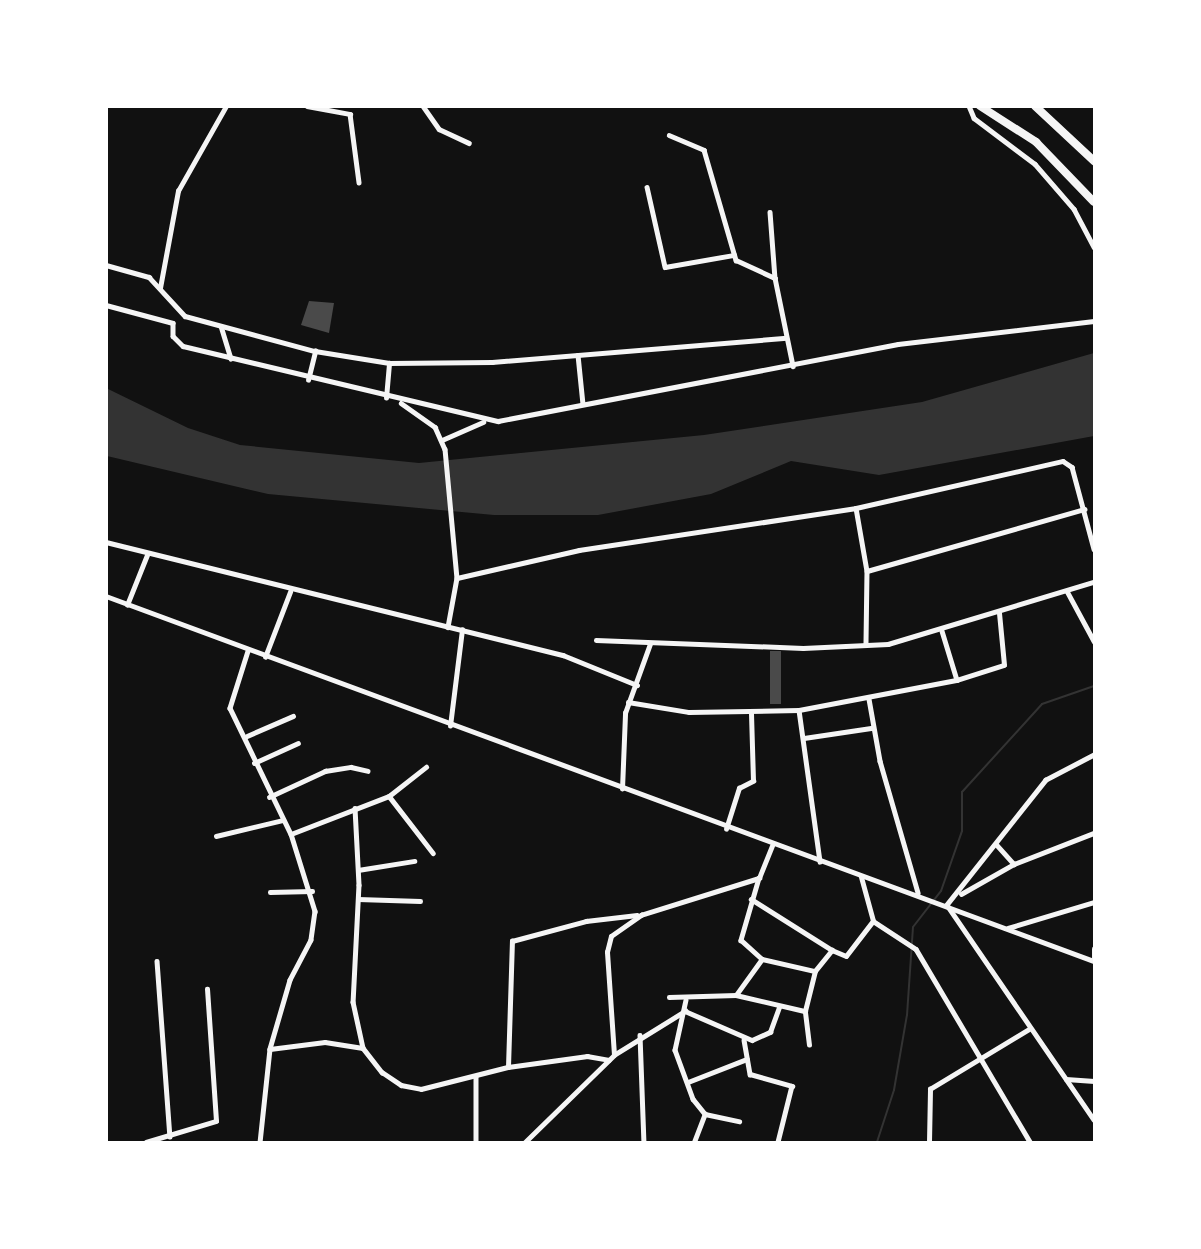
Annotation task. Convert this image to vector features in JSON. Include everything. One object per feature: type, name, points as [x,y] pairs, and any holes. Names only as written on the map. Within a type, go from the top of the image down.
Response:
[{"type":"highway","points":[[980,106],[1036,142],[1095,202]]},
{"type":"highway","points":[[1035,106],[1095,161]]},
{"type":"street","points":[[160,288],[178,191],[226,106]]},
{"type":"street","points":[[307,106],[344,111],[352,119],[359,182]]},
{"type":"street","points":[[423,106],[439,129],[469,143]]},
{"type":"street","points":[[969,106],[974,118],[1035,164],[1074,209],[1095,247]]},
{"type":"street","points":[[669,135],[704,150],[734,255],[744,267],[775,278]]},
{"type":"street","points":[[647,187],[666,267],[734,255]]},
{"type":"street","points":[[770,212],[775,278],[793,366]]},
{"type":"street","points":[[106,265],[149,277],[185,316],[315,351],[389,363],[578,355],[786,338]]},
{"type":"street","points":[[106,305],[173,323],[185,316]]},
{"type":"street","points":[[442,440],[487,421],[793,366],[923,340],[1095,321]]},
{"type":"street","points":[[173,323],[174,339],[231,358],[308,380],[487,421]]},
{"type":"street","points":[[221,326],[231,358]]},
{"type":"street","points":[[308,380],[315,351]]},
{"type":"street","points":[[578,355],[583,404]]},
{"type":"street","points":[[386,398],[389,363]]},
{"type":"street","points":[[396,400],[435,427],[442,440],[452,512],[457,578],[448,627]]},
{"type":"street","points":[[457,578],[579,550],[856,508],[1063,461],[1072,467],[1095,549]]},
{"type":"street","points":[[856,508],[867,571],[866,645]]},
{"type":"street","points":[[867,571],[1084,509]]},
{"type":"street","points":[[106,542],[290,592],[563,655],[637,685]]},
{"type":"street","points":[[127,605],[147,555]]},
{"type":"street","points":[[596,640],[650,644],[866,645],[942,631],[1095,582]]},
{"type":"street","points":[[1067,591],[1095,641]]},
{"type":"street","points":[[265,657],[290,592]]},
{"type":"street","points":[[106,596],[726,829],[861,877],[932,898],[1094,961],[1095,949]]},
{"type":"street","points":[[628,702],[689,712],[751,713],[799,710],[869,699],[957,680],[1004,665],[999,613]]},
{"type":"street","points":[[450,726],[462,630]]},
{"type":"street","points":[[942,631],[957,680]]},
{"type":"street","points":[[622,789],[628,702],[637,685],[650,644]]},
{"type":"street","points":[[248,651],[229,704],[247,736],[254,763],[269,797],[291,834],[312,891],[311,940],[290,980],[270,1049],[260,1143]]},
{"type":"street","points":[[869,699],[872,728],[918,893]]},
{"type":"street","points":[[799,710],[820,862]]},
{"type":"street","points":[[726,829],[739,788],[753,781],[751,713]]},
{"type":"street","points":[[247,736],[293,716]]},
{"type":"street","points":[[804,738],[872,728]]},
{"type":"street","points":[[254,763],[298,743]]},
{"type":"street","points":[[960,895],[1046,780],[1095,754]]},
{"type":"street","points":[[269,797],[325,771],[351,767],[368,771]]},
{"type":"street","points":[[291,834],[389,796],[426,767]]},
{"type":"street","points":[[389,796],[433,854]]},
{"type":"street","points":[[355,808],[358,899],[352,983],[363,1048]]},
{"type":"street","points":[[216,836],[283,820]]},
{"type":"street","points":[[947,905],[1014,864],[1095,833]]},
{"type":"street","points":[[996,844],[1014,864]]},
{"type":"street","points":[[772,845],[739,936],[762,959],[814,971]]},
{"type":"street","points":[[358,870],[414,861]]},
{"type":"street","points":[[861,877],[873,921],[904,937],[916,949],[1030,1143]]},
{"type":"street","points":[[508,1067],[512,941],[586,921],[641,915],[759,878]]},
{"type":"street","points":[[270,892],[312,891]]},
{"type":"street","points":[[751,898],[832,950],[846,956],[873,921]]},
{"type":"street","points":[[358,899],[420,901]]},
{"type":"street","points":[[1008,928],[1095,902]]},
{"type":"street","points":[[947,905],[1029,1029],[1095,1120]]},
{"type":"street","points":[[614,1055],[607,945],[641,915]]},
{"type":"street","points":[[809,1045],[805,1011],[814,971],[832,950]]},
{"type":"street","points":[[736,995],[762,959]]},
{"type":"street","points":[[157,961],[170,1137]]},
{"type":"street","points":[[146,1143],[215,1123],[207,989]]},
{"type":"street","points":[[669,997],[686,1000],[736,995],[779,1007],[805,1011]]},
{"type":"street","points":[[686,1000],[675,1050],[688,1082],[705,1114],[694,1143]]},
{"type":"street","points":[[685,1011],[744,1040],[770,1032],[779,1007]]},
{"type":"street","points":[[525,1143],[614,1055],[640,1035],[685,1011]]},
{"type":"street","points":[[929,1143],[927,1093],[981,1062],[1029,1029]]},
{"type":"street","points":[[640,1035],[644,1143]]},
{"type":"street","points":[[744,1040],[750,1074],[788,1082],[792,1088],[778,1143]]},
{"type":"street","points":[[270,1049],[325,1042],[363,1048],[401,1085],[422,1089],[508,1067],[587,1056],[609,1060]]},
{"type":"street","points":[[688,1082],[747,1059]]},
{"type":"street","points":[[476,1076],[476,1143]]},
{"type":"street","points":[[1066,1079],[1095,1081]]},
{"type":"street","points":[[705,1114],[740,1121]]},
{"type":"shaded area","points":[[1094,353],[1094,436],[879,475],[791,461],[711,494],[598,515],[494,515],[268,494],[107,456],[106,388],[188,428],[240,445],[419,463],[704,435],[922,402]]},
{"type":"building","points":[[309,301],[334,303],[329,333],[301,325]]},
{"type":"building","points":[[770,651],[781,651],[781,704],[770,704]]},
{"type":"waterway","points":[[877,1142],[894,1090],[907,1015],[913,927],[941,891],[962,831],[962,792],[1042,704],[1094,686]]}]
